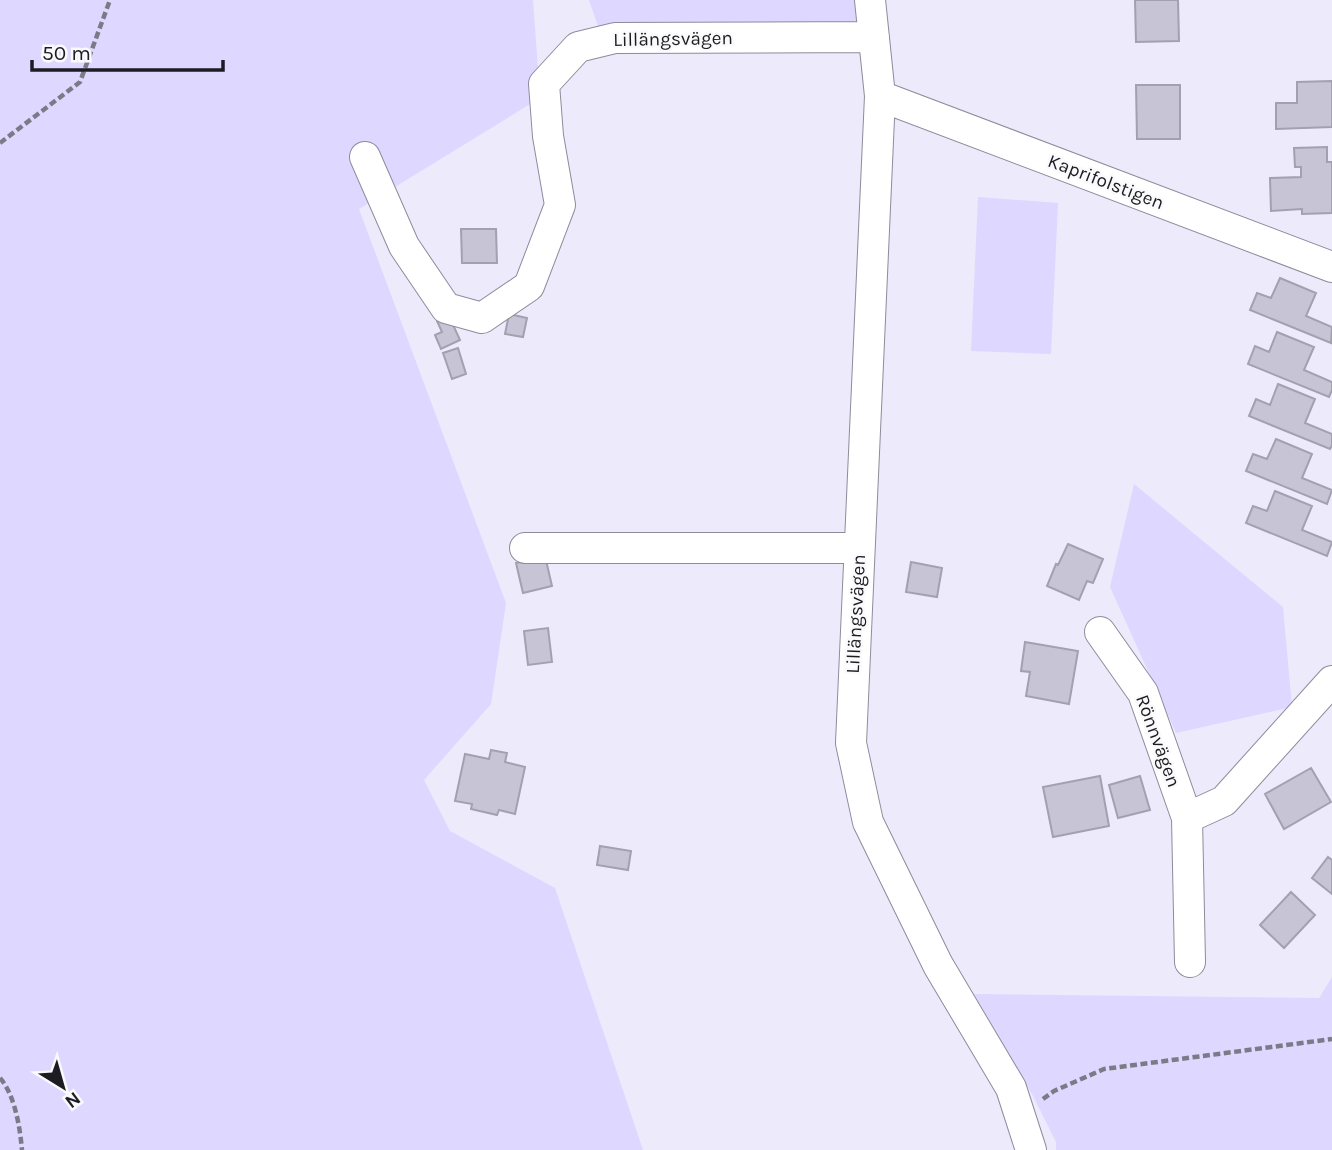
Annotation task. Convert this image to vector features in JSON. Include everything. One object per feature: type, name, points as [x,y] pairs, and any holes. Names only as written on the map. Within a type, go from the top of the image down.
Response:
[{"type":"street","name":"Lillängsvägen","points":[[870,0],[880,96],[851,743],[868,822],[937,965],[1011,1088],[1031,1150]]},
{"type":"street","name":"Lillängsvägen","points":[[365,157],[404,246],[446,308],[482,318],[528,286],[560,205],[548,136],[544,84],[578,47],[615,38],[874,37]]},
{"type":"street","name":"Kaprifolstigen","points":[[880,96],[1332,267]]},
{"type":"street","points":[[525,548],[859,548]]},
{"type":"street","name":"Rönnvägen","points":[[1100,632],[1143,693],[1187,818],[1191,962]]},
{"type":"street","points":[[1187,818],[1224,802],[1332,681]]},
{"type":"path","points":[[0,142],[80,82],[110,0]]},
{"type":"path","points":[[1021,1117],[1054,1091],[1104,1069],[1332,1039]]},
{"type":"path","points":[[0,1078],[6,1085],[19,1125],[22,1150]]},
{"type":"shaded area","points":[[0,0],[533,0],[540,98],[359,209],[506,603],[491,704],[424,780],[450,831],[555,888],[643,1150],[0,1150]]},
{"type":"shaded area","points":[[589,0],[856,0],[858,25],[600,32]]},
{"type":"shaded area","points":[[978,197],[1058,203],[1051,354],[971,351]]},
{"type":"shaded area","points":[[1134,484],[1283,607],[1292,707],[1176,733],[1110,587]]},
{"type":"shaded area","points":[[1332,977],[1332,1150],[1056,1150],[1056,1142],[1033,1096],[974,994],[1319,998]]},
{"type":"building","points":[[1135,0],[1178,0],[1179,41],[1136,42]]},
{"type":"building","points":[[1332,81],[1332,127],[1276,129],[1276,103],[1297,103],[1297,82]]},
{"type":"building","points":[[1136,85],[1180,85],[1180,139],[1137,139]]},
{"type":"building","points":[[1327,147],[1327,162],[1332,162],[1332,213],[1302,214],[1302,209],[1271,211],[1270,178],[1301,177],[1301,167],[1295,167],[1294,148]]},
{"type":"building","points":[[461,229],[496,229],[497,263],[462,263]]},
{"type":"building","points":[[1280,278],[1316,293],[1306,316],[1332,327],[1331,343],[1250,310],[1257,293],[1271,298]]},
{"type":"building","points":[[509,314],[527,318],[523,337],[505,334]]},
{"type":"building","points":[[449,316],[460,340],[441,349],[435,335],[442,332],[437,321]]},
{"type":"building","points":[[1277,332],[1314,347],[1304,370],[1332,382],[1329,397],[1248,364],[1255,346],[1269,352]]},
{"type":"building","points":[[458,348],[466,374],[452,379],[443,353]]},
{"type":"building","points":[[1278,384],[1315,399],[1305,423],[1332,434],[1330,449],[1249,416],[1256,399],[1270,405]]},
{"type":"building","points":[[1276,439],[1312,454],[1302,478],[1332,490],[1327,504],[1246,471],[1253,454],[1267,459]]},
{"type":"building","points":[[1275,491],[1312,506],[1302,530],[1332,542],[1327,556],[1246,523],[1253,506],[1267,511]]},
{"type":"building","points":[[1068,544],[1103,559],[1093,583],[1087,581],[1079,600],[1047,586]]},
{"type":"building","points":[[545,556],[552,586],[523,593],[516,563]]},
{"type":"building","points":[[911,562],[942,568],[937,597],[906,592]]},
{"type":"building","points":[[548,628],[552,662],[528,665],[524,631]]},
{"type":"building","points":[[1025,642],[1078,651],[1069,704],[1026,696],[1030,672],[1021,671]]},
{"type":"building","points":[[491,750],[507,753],[505,762],[525,767],[515,814],[499,810],[497,815],[471,809],[472,804],[455,801],[465,754],[489,759]]},
{"type":"building","points":[[1311,768],[1331,802],[1284,829],[1265,794]]},
{"type":"building","points":[[1100,776],[1109,826],[1053,837],[1043,787]]},
{"type":"building","points":[[1140,776],[1150,810],[1118,818],[1109,785]]},
{"type":"building","points":[[600,846],[631,851],[628,870],[597,865]]},
{"type":"building","points":[[1328,857],[1332,860],[1332,894],[1312,878]]},
{"type":"building","points":[[1291,892],[1315,915],[1284,948],[1260,925]]}]
